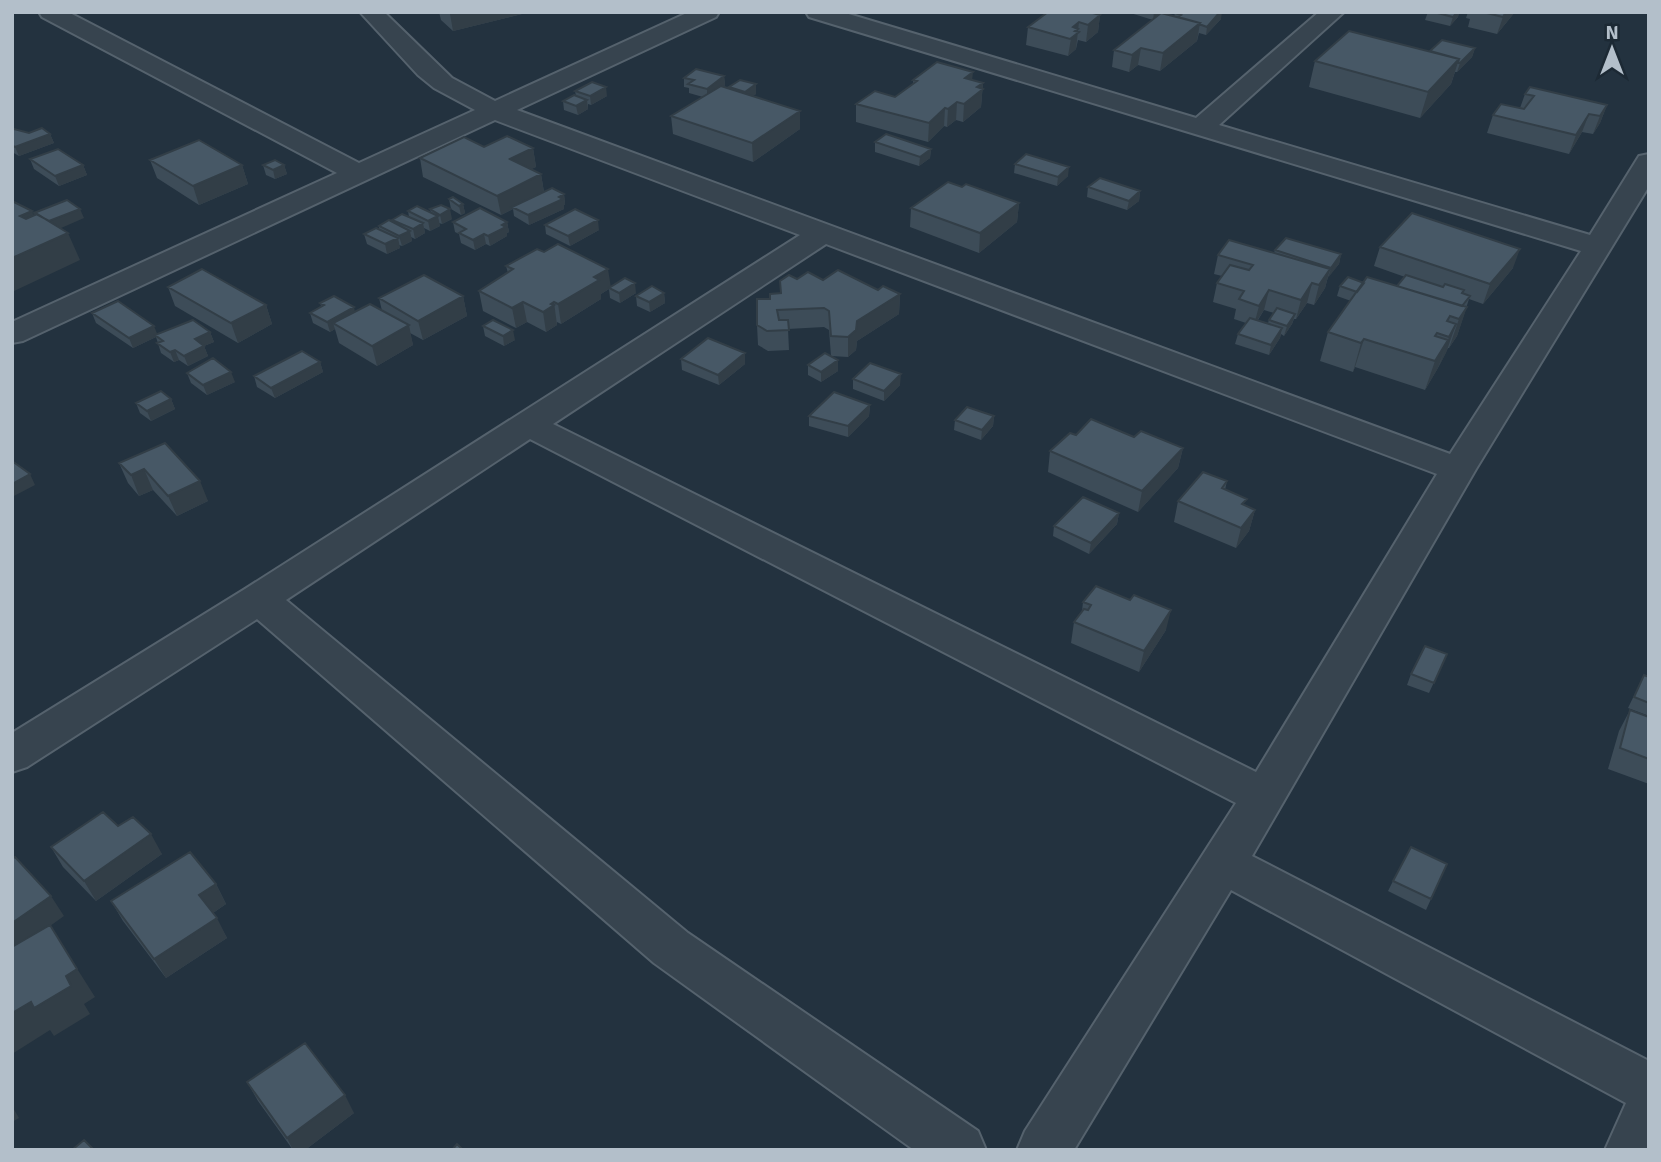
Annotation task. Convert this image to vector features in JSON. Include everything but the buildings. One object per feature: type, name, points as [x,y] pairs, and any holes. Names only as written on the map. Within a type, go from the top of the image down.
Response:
[{"type":"street","points":[[50,12],[357,173]]},
{"type":"street","points":[[371,12],[443,83],[495,111],[1458,469]]},
{"type":"street","points":[[12,334],[708,12]]},
{"type":"street","points":[[817,12],[1598,247]]},
{"type":"street","points":[[1199,129],[1333,12]]},
{"type":"street","points":[[1044,1150],[1264,797],[1458,469],[1649,162]]},
{"type":"street","points":[[12,755],[259,599],[823,233]]},
{"type":"street","points":[[527,424],[1264,797]]},
{"type":"street","points":[[259,599],[671,948],[959,1150]]},
{"type":"street","points":[[1222,863],[1649,1088]]},
{"type":"street","points":[[1632,1150],[1649,1111]]}]
